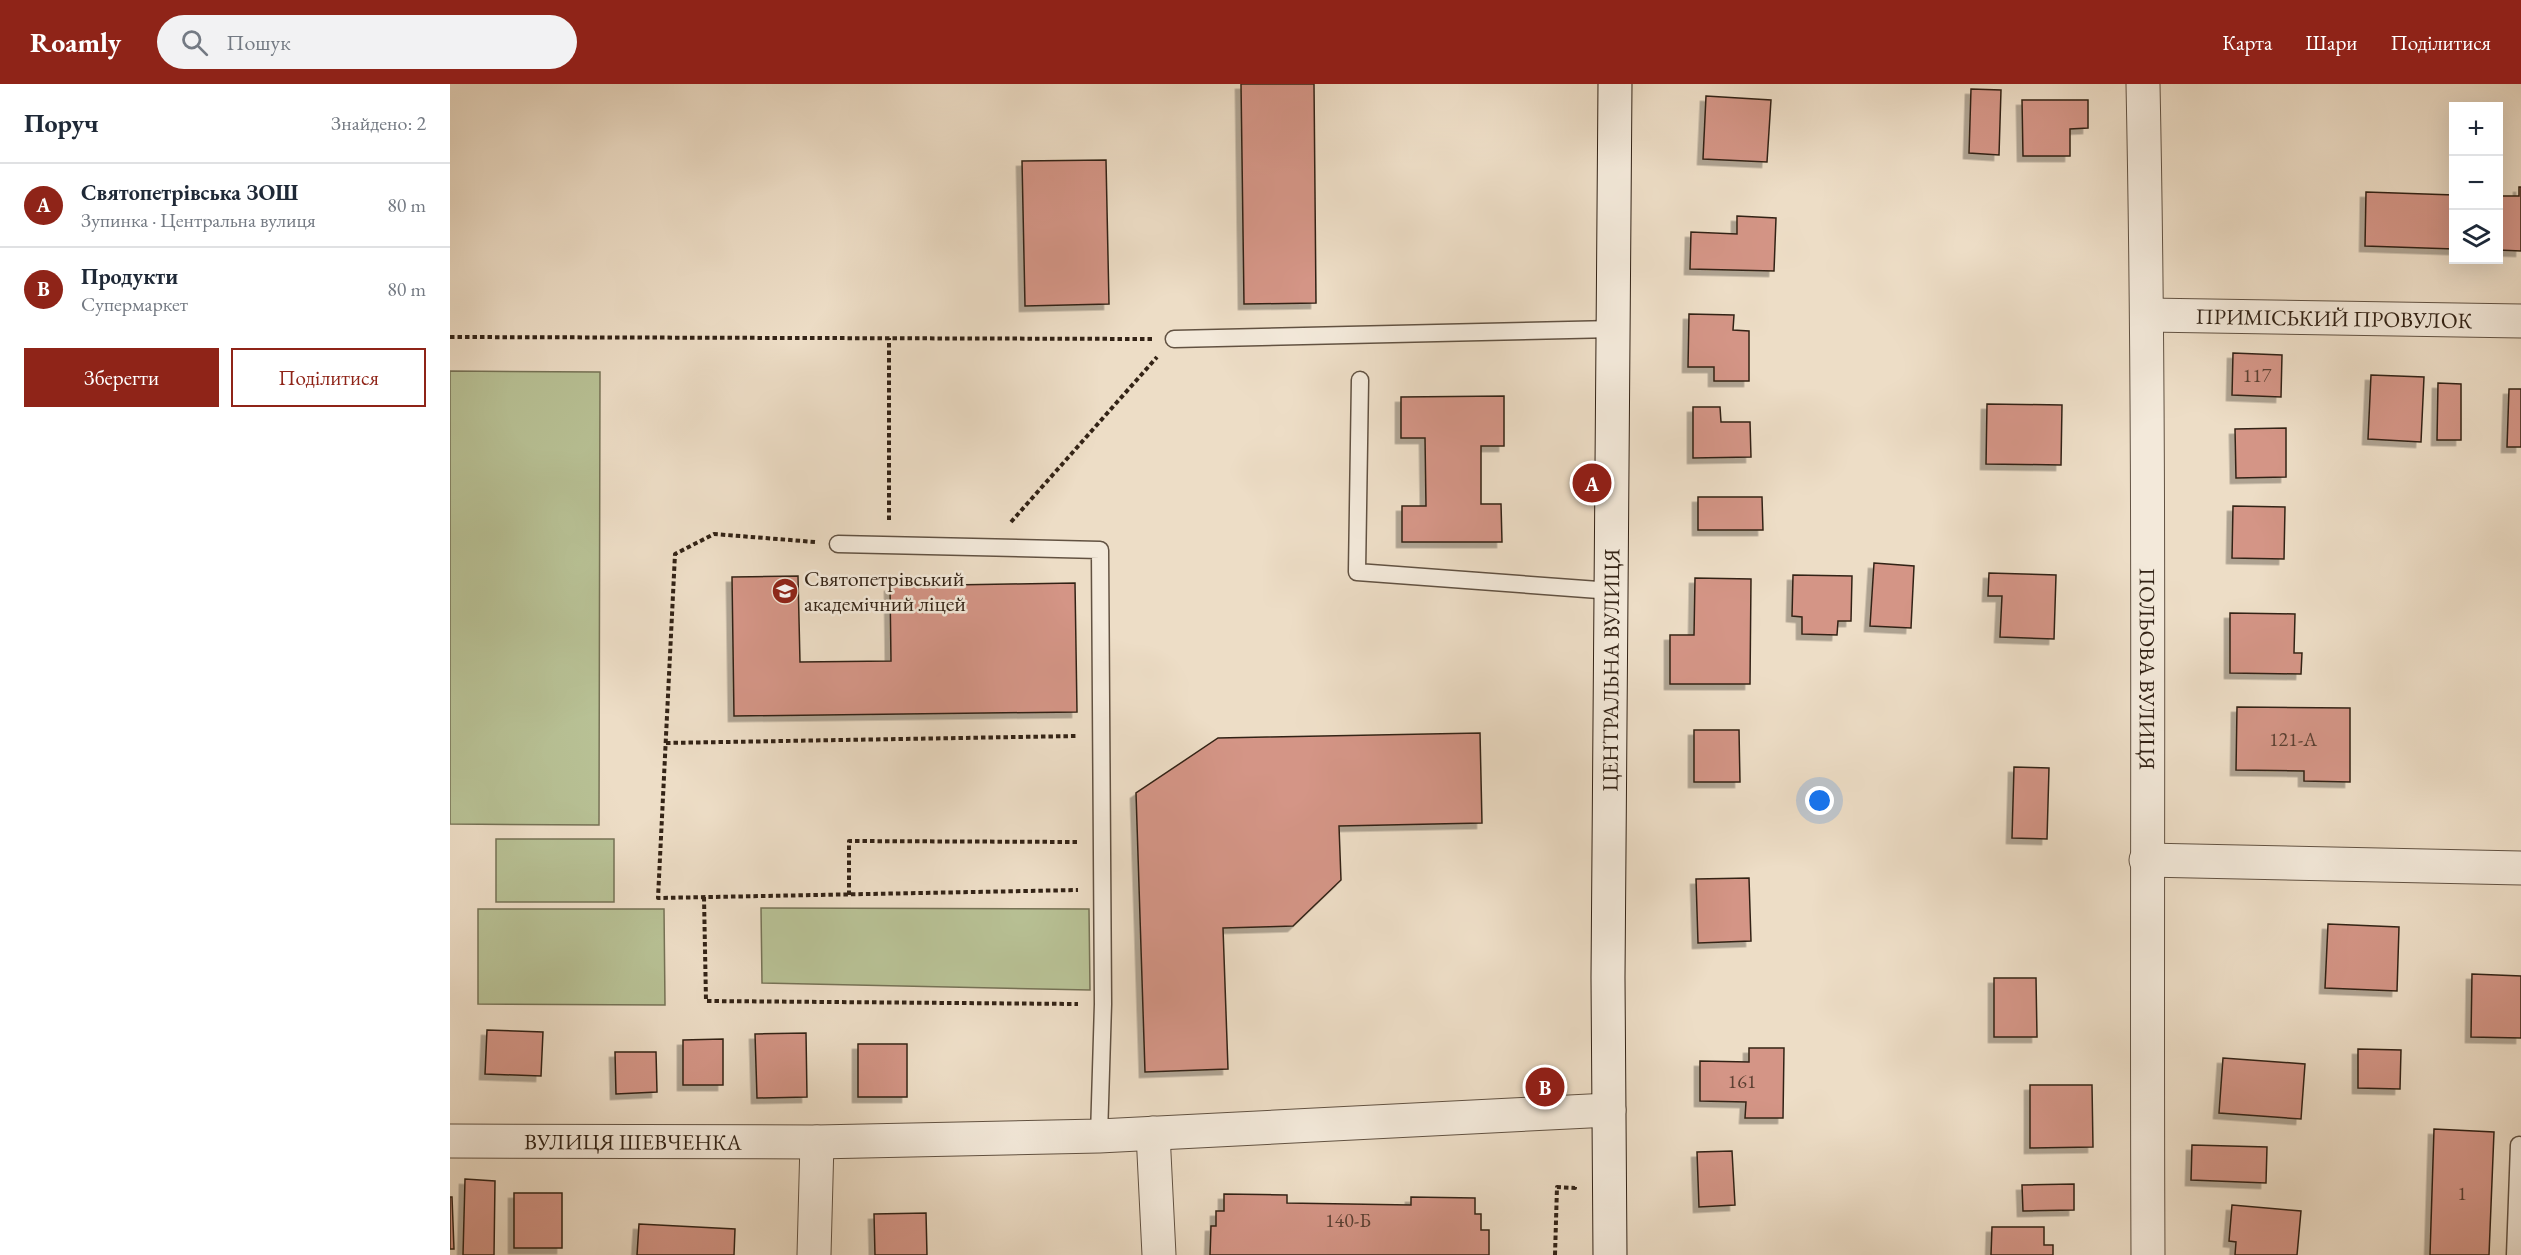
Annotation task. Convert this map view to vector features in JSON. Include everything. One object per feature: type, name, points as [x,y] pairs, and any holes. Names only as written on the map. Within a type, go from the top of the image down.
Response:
[{"type":"street","name":"ЦЕНТРАЛЬНА ВУЛИЦЯ","points":[[1610,1255],[1615,84]]},
{"type":"street","name":"ПОЛЬОВА ВУЛИЦЯ","points":[[2143,84],[2148,315],[2146,860],[2148,1255]]},
{"type":"street","name":"ПРИМІСЬКИЙ ПРОВУЛОК","points":[[2148,315],[2521,321]]},
{"type":"street","points":[[2146,860],[2521,868]]},
{"type":"street","name":"ВУЛИЦЯ ШЕВЧЕНКА","points":[[450,1142],[817,1142],[1099,1136],[1609,1110]]},
{"type":"street","points":[[1153,1133],[1159,1255]]},
{"type":"street","points":[[814,1255],[817,1142]]},
{"type":"lane","points":[[1174,339],[1614,329]]},
{"type":"lane","points":[[1360,380],[1357,572],[1612,591]]},
{"type":"lane","points":[[838,544],[1100,550],[1103,1004],[1099,1136]]},
{"type":"lane","points":[[2515,1255],[2519,1145]]},
{"type":"path","points":[[450,337],[1174,339]]},
{"type":"path","points":[[889,338],[889,545]]},
{"type":"path","points":[[988,547],[1174,339]]},
{"type":"path","points":[[838,544],[714,534],[675,554],[658,898],[1102,889]]},
{"type":"path","points":[[666,743],[1101,736]]},
{"type":"path","points":[[849,895],[849,841],[1102,842]]},
{"type":"path","points":[[704,897],[706,1001],[1103,1004]]},
{"type":"path","points":[[1555,1255],[1557,1187],[1575,1188],[1575,1178]]},
{"type":"green space","points":[[450,371],[600,372],[599,825],[450,824]]},
{"type":"green space","points":[[496,839],[614,839],[614,902],[496,902]]},
{"type":"green space","points":[[761,908],[1089,909],[1090,990],[762,983]]},
{"type":"green space","points":[[478,909],[664,909],[665,1005],[478,1004]]},
{"type":"building","points":[[1241,84],[1314,84],[1316,303],[1244,304]]},
{"type":"building","points":[[1971,89],[2001,90],[1999,155],[1969,153]]},
{"type":"building","points":[[1706,96],[1771,100],[1767,162],[1703,159]]},
{"type":"building","points":[[2022,100],[2088,100],[2088,128],[2070,129],[2070,156],[2023,156]]},
{"type":"building","points":[[1106,160],[1109,304],[1025,306],[1022,161]]},
{"type":"building","points":[[2519,187],[2521,187],[2521,251],[2503,250],[2503,196],[2519,196]]},
{"type":"building","points":[[2366,192],[2449,195],[2449,249],[2365,246]]},
{"type":"building","points":[[1737,216],[1776,218],[1774,271],[1690,269],[1691,232],[1737,234]]},
{"type":"building","points":[[1689,314],[1734,315],[1733,330],[1749,331],[1749,381],[1714,381],[1714,367],[1688,367]]},
{"type":"building","points":[[2233,353],[2282,355],[2281,397],[2232,395]]},
{"type":"building","points":[[2371,375],[2424,377],[2421,442],[2368,439]]},
{"type":"building","points":[[2438,383],[2461,384],[2461,440],[2437,440]]},
{"type":"building","points":[[2509,389],[2521,389],[2521,447],[2507,447]]},
{"type":"building","points":[[1504,396],[1504,446],[1481,446],[1481,504],[1501,504],[1502,542],[1402,542],[1402,506],[1426,506],[1425,438],[1401,438],[1401,397]]},
{"type":"building","points":[[1987,404],[2062,405],[2061,465],[1986,464]]},
{"type":"building","points":[[1693,407],[1720,407],[1721,422],[1750,422],[1751,457],[1693,458]]},
{"type":"building","points":[[2286,428],[2286,477],[2236,478],[2235,429]]},
{"type":"building","points":[[1698,497],[1762,497],[1763,530],[1698,530]]},
{"type":"building","points":[[2233,506],[2285,507],[2284,559],[2232,558]]},
{"type":"building","points":[[1874,563],[1914,566],[1911,628],[1870,626]]},
{"type":"building","points":[[1989,573],[2056,575],[2054,639],[2000,637],[2002,596],[1988,596]]},
{"type":"building","points":[[1793,575],[1852,576],[1851,621],[1838,621],[1837,635],[1802,634],[1802,617],[1792,616]]},
{"type":"building","points":[[798,576],[800,662],[891,661],[890,586],[1075,583],[1077,712],[734,716],[732,577]]},
{"type":"building","points":[[1695,578],[1751,579],[1750,684],[1670,684],[1670,635],[1694,635]]},
{"type":"building","points":[[2230,613],[2295,614],[2294,653],[2302,653],[2301,674],[2230,673]]},
{"type":"building","points":[[2237,707],[2350,708],[2350,782],[2304,781],[2304,771],[2236,770]]},
{"type":"building","points":[[1694,730],[1739,730],[1740,782],[1694,782]]},
{"type":"building","points":[[1480,733],[1482,823],[1339,826],[1341,880],[1293,926],[1223,928],[1228,1069],[1145,1072],[1136,793],[1218,738]]},
{"type":"building","points":[[2014,767],[2049,768],[2047,839],[2012,838]]},
{"type":"building","points":[[1749,878],[1751,941],[1698,943],[1696,879]]},
{"type":"building","points":[[2328,924],[2399,927],[2397,991],[2325,988]]},
{"type":"building","points":[[2472,974],[2521,976],[2521,1038],[2471,1037]]},
{"type":"building","points":[[1994,978],[2036,978],[2037,1037],[1994,1037]]},
{"type":"building","points":[[487,1030],[543,1032],[541,1076],[485,1074]]},
{"type":"building","points":[[806,1033],[807,1097],[757,1098],[755,1034]]},
{"type":"building","points":[[723,1039],[723,1085],[683,1085],[683,1040]]},
{"type":"building","points":[[858,1044],[907,1044],[907,1097],[858,1097]]},
{"type":"building","points":[[1749,1048],[1784,1048],[1783,1118],[1745,1118],[1746,1102],[1700,1101],[1700,1061],[1749,1062]]},
{"type":"building","points":[[2358,1049],[2401,1050],[2400,1089],[2358,1088]]},
{"type":"building","points":[[615,1052],[656,1052],[657,1092],[616,1094]]},
{"type":"building","points":[[2223,1058],[2305,1064],[2301,1119],[2219,1113]]},
{"type":"building","points":[[2030,1085],[2092,1085],[2093,1147],[2030,1148]]},
{"type":"building","points":[[2434,1129],[2494,1132],[2489,1255],[2430,1255]]},
{"type":"building","points":[[2192,1145],[2267,1147],[2266,1183],[2191,1180]]},
{"type":"building","points":[[1732,1151],[1735,1205],[1699,1207],[1697,1152]]},
{"type":"building","points":[[465,1179],[495,1181],[494,1255],[463,1255]]},
{"type":"building","points":[[2074,1184],[2074,1210],[2023,1211],[2022,1185]]},
{"type":"building","points":[[514,1193],[562,1193],[562,1248],[514,1248]]},
{"type":"building","points":[[1224,1194],[1287,1195],[1287,1203],[1411,1205],[1411,1197],[1475,1198],[1475,1214],[1481,1214],[1481,1230],[1489,1230],[1489,1255],[1210,1255],[1211,1226],[1216,1226],[1216,1211],[1224,1211]]},
{"type":"building","points":[[450,1197],[452,1197],[454,1249],[450,1249]]},
{"type":"building","points":[[2232,1205],[2301,1211],[2297,1255],[2235,1255],[2236,1242],[2229,1241]]},
{"type":"building","points":[[926,1213],[927,1255],[875,1255],[874,1214]]},
{"type":"building","points":[[639,1224],[735,1229],[734,1255],[637,1255]]},
{"type":"building","points":[[1992,1227],[2044,1227],[2044,1245],[2053,1245],[2053,1255],[1991,1255]]},
{"type":"place","name":"Святопетрівська ЗОШ","points":[[1592,483]]},
{"type":"place","name":"Святопетрівський академічний ліцей","points":[[785,591]]},
{"type":"place","name":"Продукти","points":[[1545,1087]]}]
